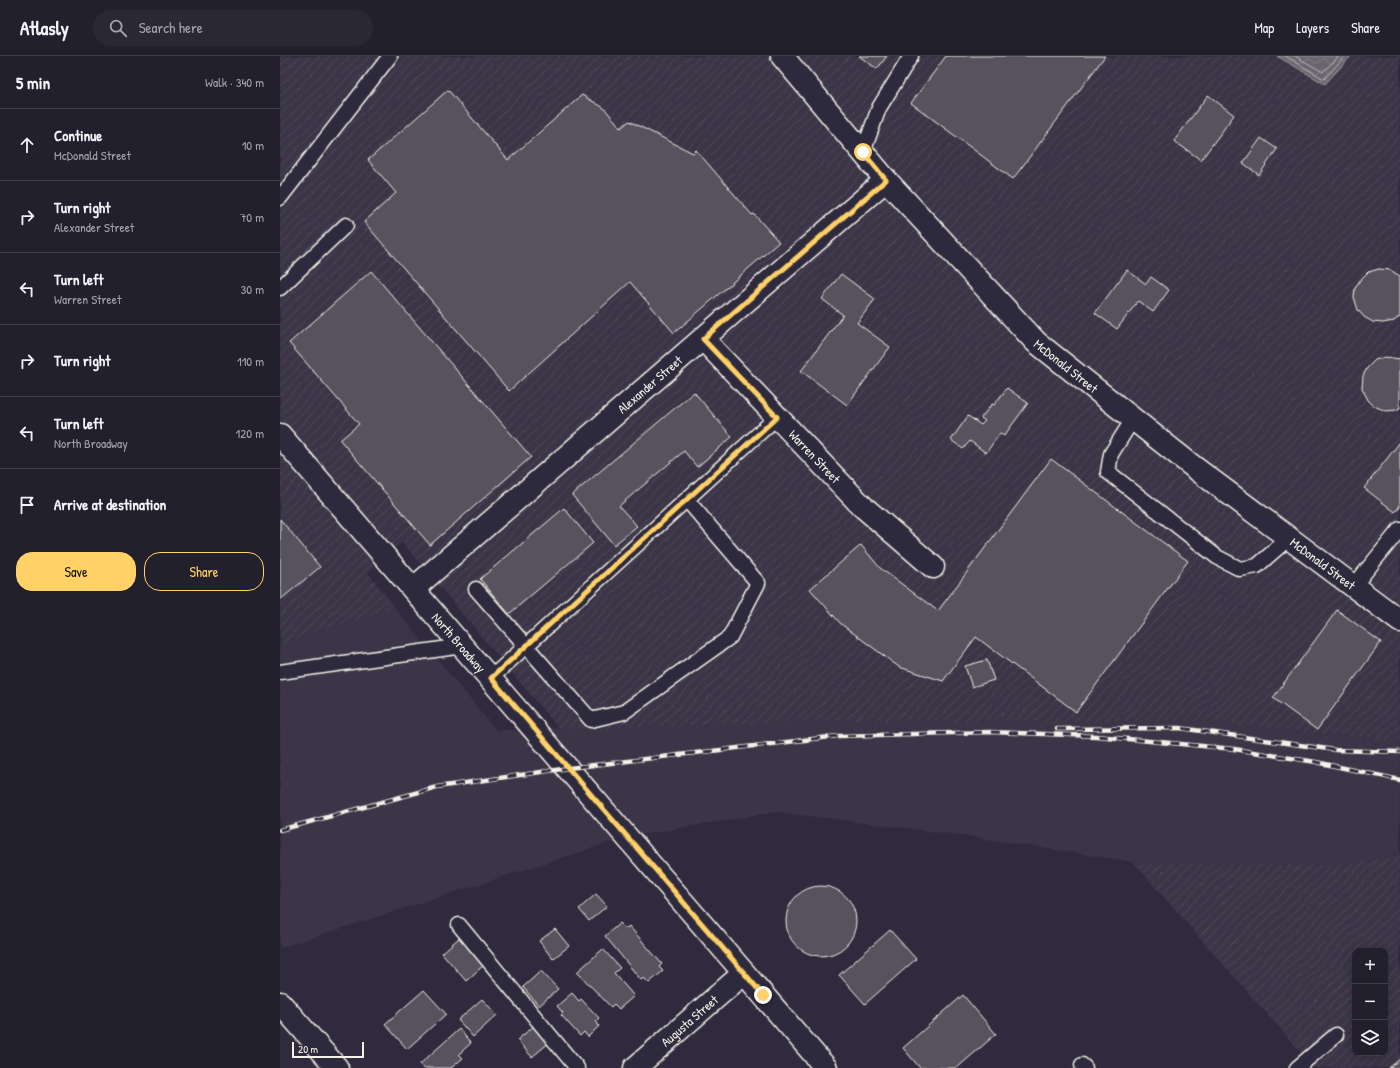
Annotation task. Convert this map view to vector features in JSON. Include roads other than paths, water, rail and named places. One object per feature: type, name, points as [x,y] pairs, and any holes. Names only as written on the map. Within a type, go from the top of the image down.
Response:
[{"type":"street","name":"McDonald Street","points":[[782,56],[886,180],[1036,342],[1133,419],[1400,622]]},
{"type":"street","name":"Alexander Street","points":[[413,589],[886,180]]},
{"type":"street","name":"Warren Street","points":[[703,339],[861,505],[933,566]]},
{"type":"street","name":"North Broadway","points":[[280,435],[826,1068]]},
{"type":"street","name":"Augusta Street","points":[[634,1068],[744,973]]},
{"type":"street","points":[[280,1003],[337,1068]]},
{"type":"lane","points":[[280,198],[390,56]]},
{"type":"lane","points":[[863,152],[879,108],[911,56]]},
{"type":"lane","points":[[280,288],[346,225]]},
{"type":"lane","points":[[491,678],[777,417]]},
{"type":"lane","points":[[1133,419],[1111,454],[1108,472],[1217,557],[1240,569],[1257,566],[1289,538]]},
{"type":"lane","points":[[476,589],[591,720],[624,712],[730,637],[758,583],[687,500]]},
{"type":"lane","points":[[1353,586],[1400,529]]},
{"type":"lane","points":[[280,672],[463,646]]},
{"type":"lane","points":[[459,925],[577,1068]]},
{"type":"lane","points":[[1297,1068],[1336,1035]]},
{"type":"water","points":[[1277,56],[1351,56],[1325,84]]},
{"type":"railway","points":[[1057,729],[1180,728],[1335,750],[1400,752]]},
{"type":"railway","points":[[280,830],[437,787],[569,768],[838,736],[991,732],[1096,736],[1234,749],[1316,762],[1400,780]]}]
